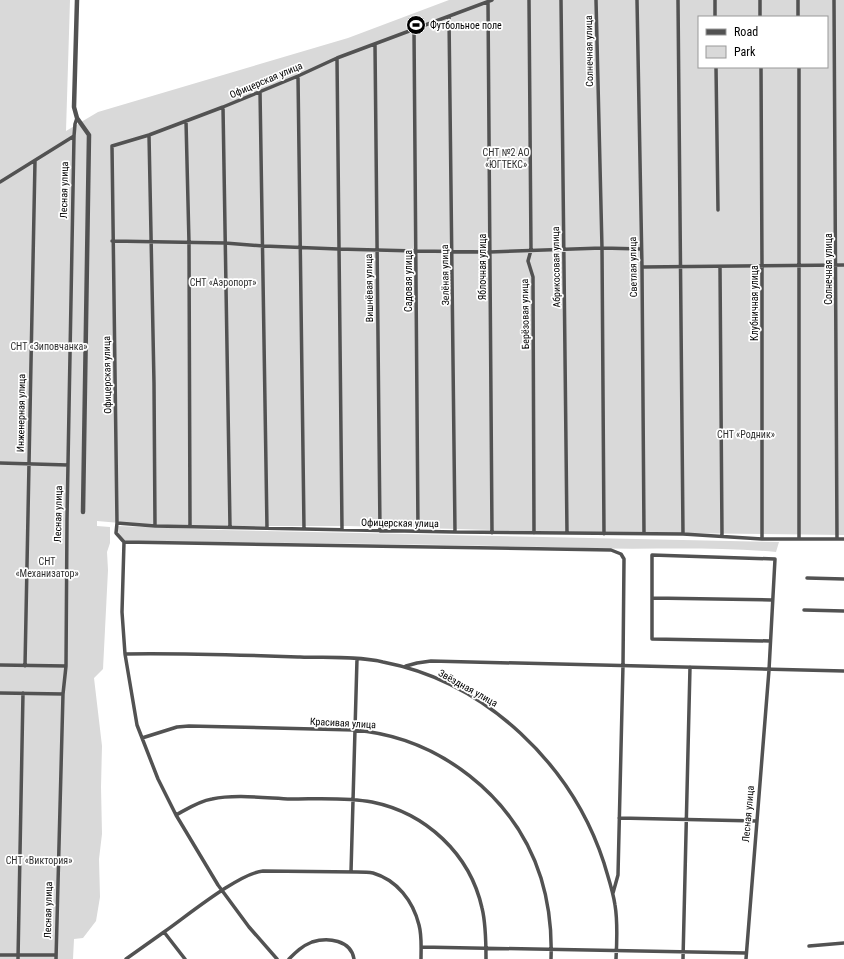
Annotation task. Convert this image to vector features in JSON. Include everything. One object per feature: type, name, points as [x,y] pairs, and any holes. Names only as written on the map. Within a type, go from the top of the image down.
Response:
[{"type":"street","name":"Лесная улица","points":[[77,0],[74,108],[77,118],[89,134],[83,512]]},
{"type":"street","name":"Офицерская улица","points":[[492,0],[337,58],[223,107],[149,135],[112,146],[116,523],[155,526],[342,529],[418,532],[683,534],[762,538],[844,539]]},
{"type":"street","name":"Берёзовая улица","points":[[529,0],[531,250],[528,261],[533,277],[534,533]]},
{"type":"street","name":"Абрикосовая улица","points":[[561,0],[566,533]]},
{"type":"street","name":"Солнечная улица","points":[[596,0],[602,248],[604,534]]},
{"type":"street","name":"Светлая улица","points":[[637,0],[642,267],[644,534]]},
{"type":"street","points":[[678,0],[683,534]]},
{"type":"street","points":[[715,0],[715,16]]},
{"type":"street","points":[[760,0],[760,16]]},
{"type":"street","points":[[798,0],[798,16]]},
{"type":"street","name":"Солнечная улица","points":[[834,0],[837,538]]},
{"type":"street","name":"Яблочная улица","points":[[488,2],[492,533]]},
{"type":"street","name":"Зелёная улица","points":[[449,17],[455,532]]},
{"type":"street","name":"Садовая улица","points":[[414,30],[418,532]]},
{"type":"street","name":"Вишнёвая улица","points":[[375,45],[380,530]]},
{"type":"street","points":[[337,58],[342,529]]},
{"type":"street","points":[[716,68],[718,210]]},
{"type":"street","name":"Клубничная улица","points":[[761,68],[762,538]]},
{"type":"street","points":[[799,68],[799,538]]},
{"type":"street","points":[[298,76],[304,529]]},
{"type":"street","points":[[260,90],[264,246],[267,528]]},
{"type":"street","points":[[223,107],[230,527]]},
{"type":"street","name":"Лесная улица","points":[[56,957],[63,694],[66,666],[74,136],[77,118]]},
{"type":"street","points":[[186,121],[189,243],[190,526]]},
{"type":"street","points":[[149,135],[152,241],[155,526]]},
{"type":"street","points":[[0,182],[74,136]]},
{"type":"street","name":"Инженерная улица","points":[[25,666],[35,161]]},
{"type":"street","points":[[112,242],[152,241],[225,243],[338,250],[452,250],[490,252],[602,248],[641,249]]},
{"type":"street","points":[[642,267],[844,265]]},
{"type":"street","points":[[720,267],[722,536]]},
{"type":"street","points":[[0,463],[68,465]]},
{"type":"street","points":[[116,523],[116,533],[124,542],[122,612],[125,654],[137,726],[158,779],[176,815],[223,890],[249,927],[277,959]]},
{"type":"street","points":[[124,542],[611,550],[621,554],[624,559],[620,818],[618,875],[613,893]]},
{"type":"street","name":"Лесная улица","points":[[652,598],[652,556],[775,559],[769,670],[746,959]]},
{"type":"street","points":[[807,578],[844,579]]},
{"type":"street","points":[[770,642],[652,639],[652,598],[772,600]]},
{"type":"street","points":[[804,610],[844,611]]},
{"type":"street","name":"Звёздная улица","points":[[125,654],[258,656],[382,661],[405,667],[450,685],[497,712],[521,733],[547,760],[587,820],[598,844],[613,893],[615,907],[616,959]]},
{"type":"street","points":[[351,872],[357,659]]},
{"type":"street","points":[[405,667],[431,661],[844,671]]},
{"type":"street","points":[[0,665],[66,666]]},
{"type":"street","points":[[683,959],[690,667]]},
{"type":"street","points":[[0,693],[63,694]]},
{"type":"street","points":[[18,957],[23,693]]},
{"type":"street","name":"Красивая улица","points":[[142,738],[177,727],[189,726],[373,731],[387,734],[420,746],[444,758],[461,769],[491,795],[515,824],[524,840],[538,867],[542,879],[552,936],[551,959]]},
{"type":"street","points":[[176,815],[212,799],[233,797],[353,800],[384,805],[409,816],[433,830],[455,852],[472,878],[478,892],[485,921],[486,959]]},
{"type":"street","points":[[620,818],[756,821]]},
{"type":"street","points":[[126,959],[223,890],[257,871],[372,873],[388,880],[401,890],[408,899],[417,917],[420,926],[421,959]]},
{"type":"street","points":[[164,932],[185,959]]},
{"type":"street","points":[[289,959],[304,946],[322,940],[346,945],[353,954],[354,959]]},
{"type":"street","points":[[809,946],[844,943]]},
{"type":"street","points":[[421,947],[746,953]]},
{"type":"street","points":[[0,955],[18,957],[56,957]]},
{"type":"green space","points":[[0,0],[70,0],[66,131],[98,112],[348,38],[449,0],[844,0],[844,535],[644,534],[348,526],[155,526],[97,521],[97,526],[110,527],[110,543],[107,552],[108,570],[103,669],[94,678],[102,746],[102,834],[99,859],[100,897],[96,921],[83,938],[74,939],[73,959],[0,959]]},
{"type":"green space","points":[[117,526],[222,530],[779,542],[776,552],[704,549],[120,541]]},
{"type":"place","name":"Футбольное поле","points":[[416,25]]},
{"type":"park label","name":"СНТ №2 АО «ЮГТЕКС»","points":[[506,158]]},
{"type":"park label","name":"СНТ «Аэропорт»","points":[[223,282]]},
{"type":"park label","name":"СНТ «Зиповчанка»","points":[[49,346]]},
{"type":"park label","name":"СНТ «Родник»","points":[[746,434]]},
{"type":"park label","name":"СНТ «Механизатор»","points":[[47,566]]},
{"type":"park label","name":"СНТ «Виктория»","points":[[39,860]]}]
